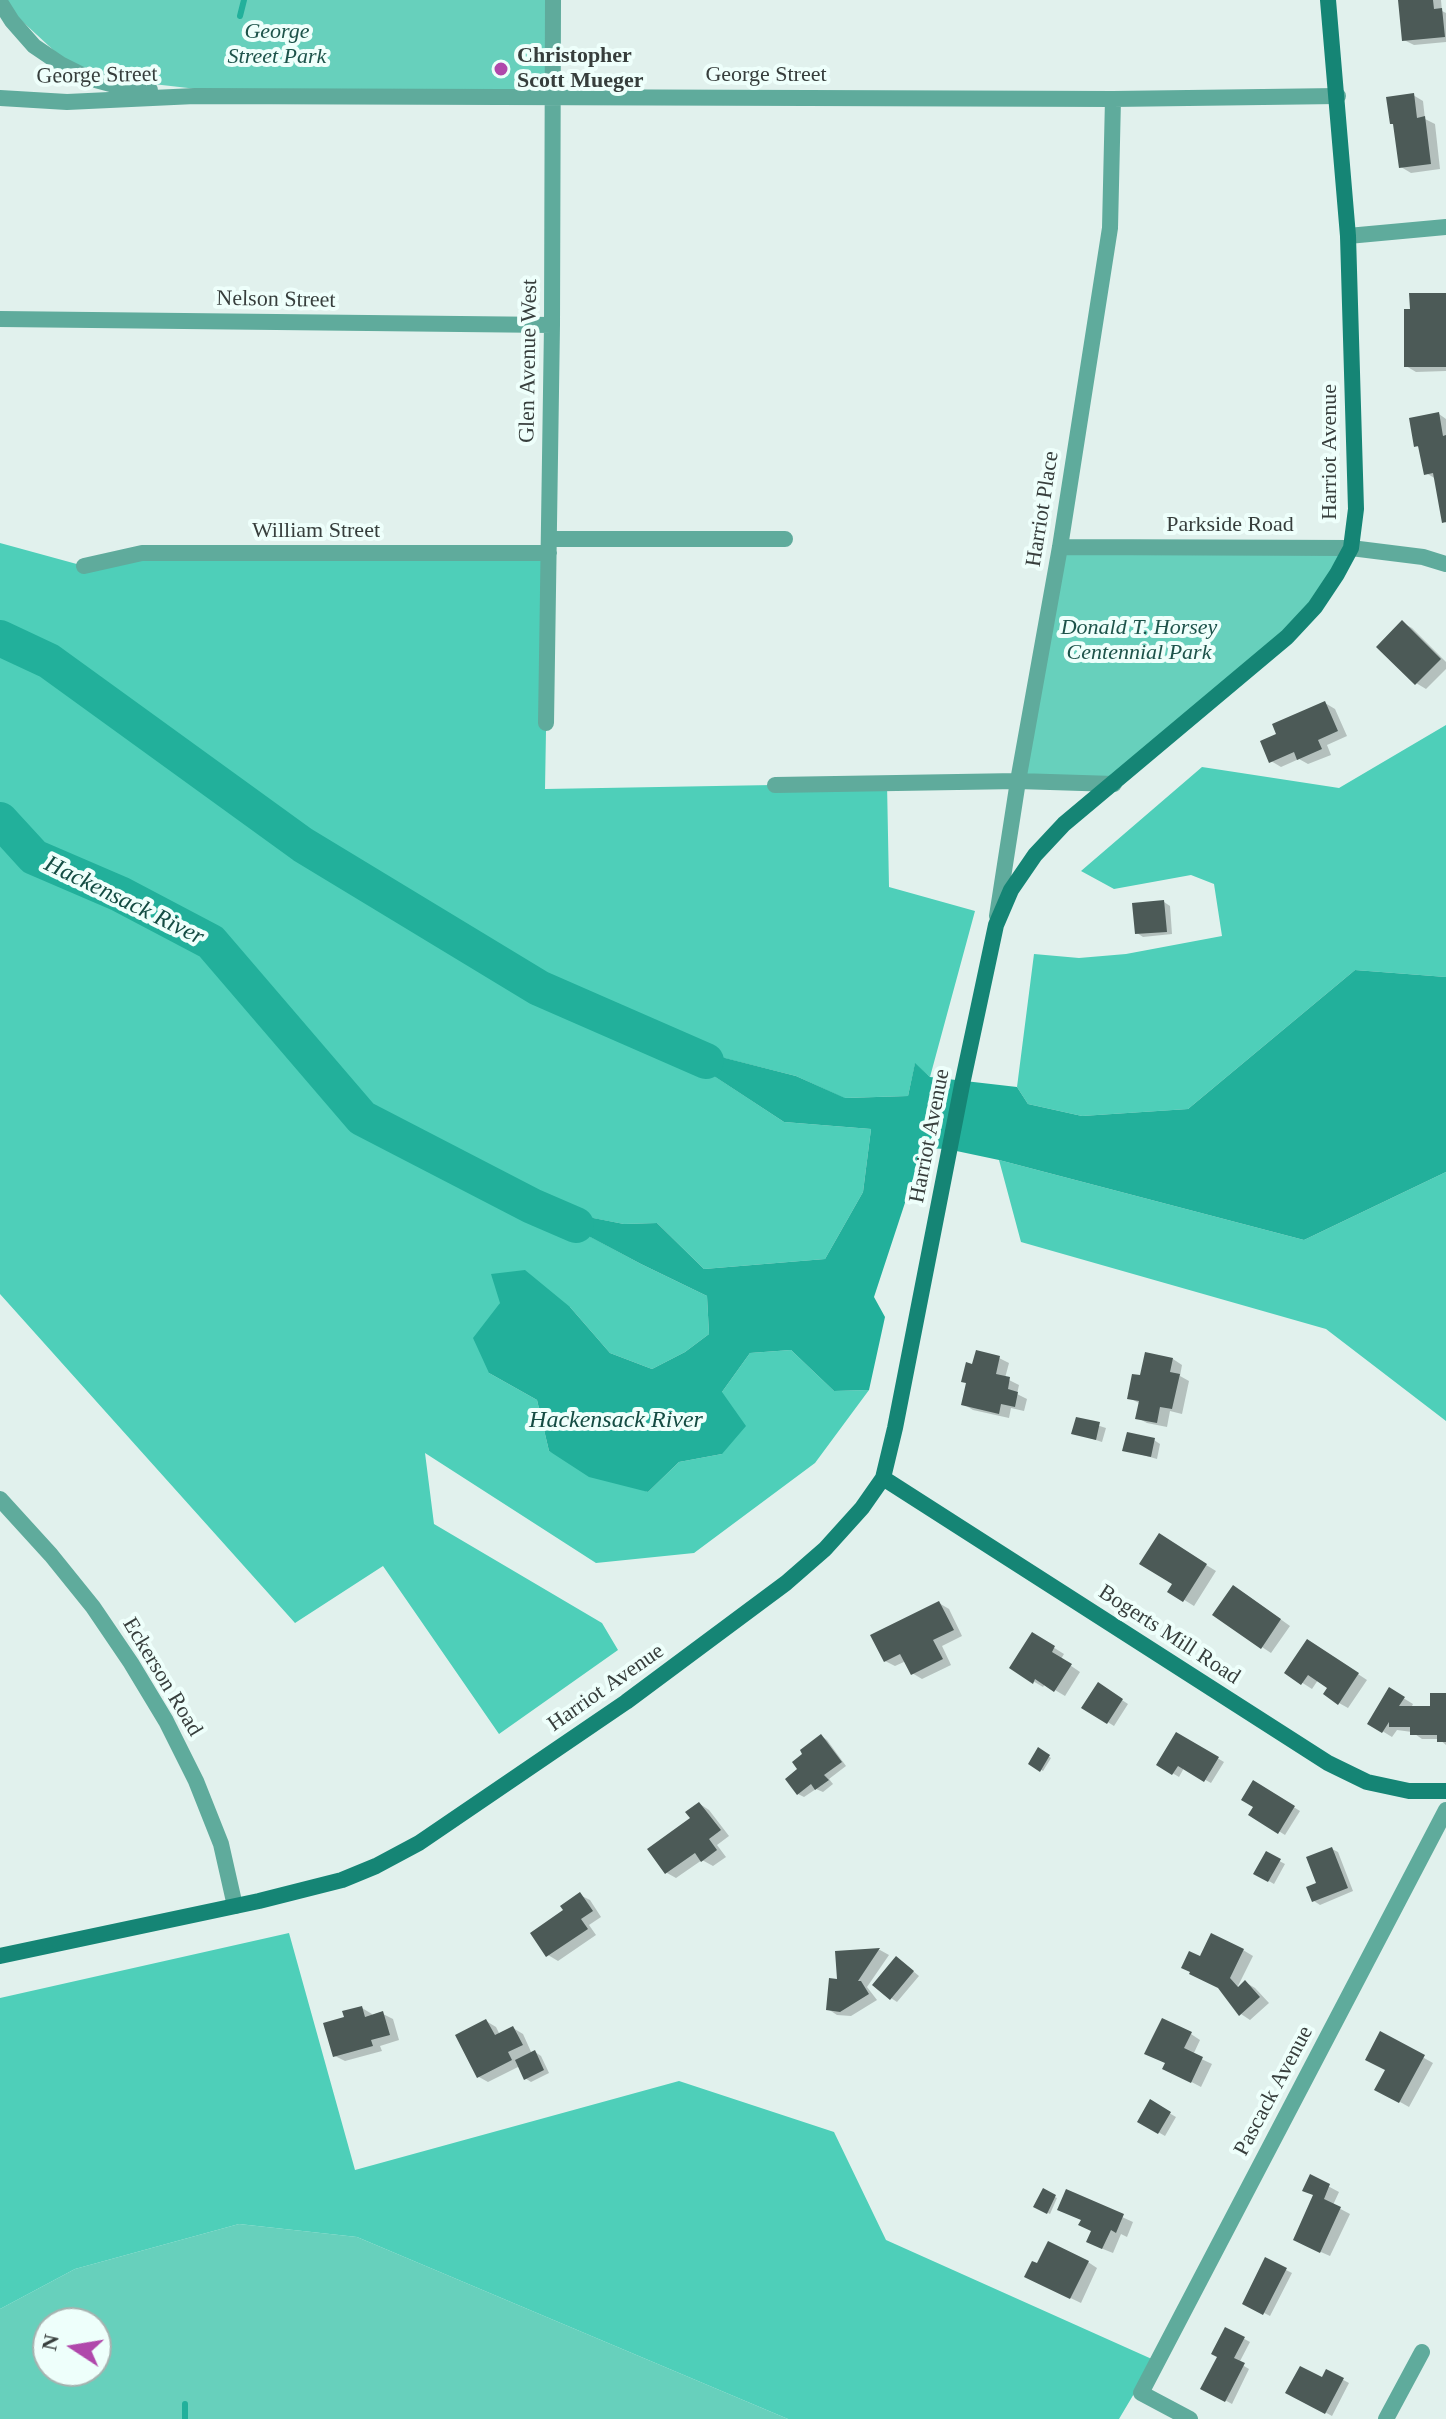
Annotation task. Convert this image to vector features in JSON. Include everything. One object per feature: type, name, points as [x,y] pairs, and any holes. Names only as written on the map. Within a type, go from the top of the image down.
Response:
[{"type":"street","name":"Glen Avenue West","points":[[546,723],[553,0]]},
{"type":"street","name":"Harriot Avenue","points":[[0,1956],[235,1906],[342,1880],[376,1866],[442,1828],[626,1702],[786,1583],[825,1549],[862,1508],[883,1478],[996,925],[1011,890],[1035,855],[1064,824],[1287,637],[1315,607],[1351,548],[1356,509],[1348,236],[1328,0]]},
{"type":"street","name":"George Street","points":[[0,2],[34,46],[88,78],[118,86],[195,96]]},
{"type":"street","name":"George Street","points":[[0,98],[67,102],[195,96],[1113,99],[1338,96]]},
{"type":"street","name":"Harriot Place","points":[[996,925],[1110,228],[1113,99]]},
{"type":"street","points":[[1348,236],[1446,227]]},
{"type":"street","name":"Nelson Street","points":[[0,319],[552,325]]},
{"type":"street","name":"William Street","points":[[84,566],[142,553],[785,539]]},
{"type":"street","name":"Parkside Road","points":[[1060,547],[1351,548],[1423,557],[1446,564]]},
{"type":"street","points":[[775,785],[1018,781],[1114,784]]},
{"type":"street","name":"Bogerts Mill Road","points":[[883,1478],[1328,1763],[1367,1782],[1409,1791],[1446,1791]]},
{"type":"street","name":"Eckerson Road","points":[[0,1499],[93,1607],[166,1721],[196,1781],[221,1844],[235,1906]]},
{"type":"street","name":"Pascack Avenue","points":[[1190,2419],[1141,2393],[1446,1810]]},
{"type":"street","points":[[1386,2419],[1422,2352]]},
{"type":"green space","name":"George Street Park","points":[[4,0],[549,0],[548,90],[197,89],[118,80],[88,72],[62,58],[11,11]]},
{"type":"green space","name":"Donald T. Horsey Centennial Park","points":[[1060,547],[1351,548],[1315,607],[1114,784],[1018,782]]},
{"type":"green space","points":[[239,2224],[357,2237],[788,2419],[0,2419],[0,2309],[75,2269]]},
{"type":"shaded area","points":[[0,543],[84,566],[142,553],[549,553],[545,789],[887,783],[889,887],[975,911],[930,1077],[915,1064],[908,1096],[844,1098],[796,1076],[664,1043],[784,1122],[871,1129],[863,1192],[825,1259],[704,1269],[657,1223],[624,1224],[535,1207],[707,1296],[709,1334],[685,1352],[652,1369],[610,1353],[570,1307],[500,1303],[489,1373],[537,1400],[549,1451],[648,1492],[679,1462],[722,1454],[722,1392],[750,1353],[791,1350],[834,1391],[869,1390],[815,1463],[694,1553],[596,1563],[425,1453],[434,1524],[602,1623],[618,1650],[499,1734],[383,1566],[295,1623],[0,1294]]},
{"type":"shaded area","points":[[1446,725],[1446,977],[1355,970],[1188,1109],[1082,1116],[1028,1104],[1017,1087],[1034,954],[1079,958],[1126,954],[1222,936],[1214,884],[1191,875],[1114,889],[1081,871],[1202,767],[1339,788]]},
{"type":"shaded area","points":[[999,1160],[1304,1240],[1446,1172],[1446,1421],[1326,1329],[1021,1242]]},
{"type":"shaded area","points":[[289,1933],[355,2170],[679,2081],[834,2132],[886,2240],[1154,2360],[1119,2419],[788,2419],[357,2237],[239,2224],[75,2269],[0,2309],[0,1998]]},
{"type":"water","points":[[1355,970],[1446,977],[1446,1172],[1304,1240],[999,1160],[947,1149],[923,1148],[874,1297],[885,1317],[869,1390],[834,1391],[791,1350],[750,1353],[722,1392],[746,1426],[722,1454],[679,1462],[648,1492],[589,1477],[549,1451],[537,1400],[489,1373],[473,1338],[500,1303],[491,1274],[525,1270],[570,1307],[610,1353],[652,1369],[685,1352],[709,1334],[707,1296],[532,1206],[624,1224],[657,1223],[704,1269],[825,1259],[863,1192],[871,1129],[784,1122],[662,1042],[796,1076],[845,1098],[908,1096],[915,1063],[930,1077],[1017,1087],[1028,1104],[1082,1116],[1188,1109]]},
{"type":"building","points":[[1398,0],[1433,0],[1434,9],[1442,8],[1445,37],[1402,41]]},
{"type":"building","points":[[1414,93],[1417,118],[1425,116],[1431,164],[1399,168],[1386,97]]},
{"type":"building","points":[[1409,293],[1446,293],[1446,367],[1404,367],[1404,309],[1410,309]]},
{"type":"building","points":[[1439,412],[1443,436],[1446,435],[1446,522],[1442,523],[1433,473],[1424,475],[1418,446],[1414,447],[1409,418]]},
{"type":"building","points":[[1402,620],[1441,659],[1415,685],[1376,647]]},
{"type":"building","points":[[1325,701],[1338,731],[1318,740],[1322,749],[1297,760],[1294,752],[1269,763],[1260,741],[1276,734],[1272,724]]},
{"type":"building","points":[[1164,900],[1167,932],[1135,934],[1132,903]]},
{"type":"building","points":[[976,1350],[1000,1356],[996,1374],[1010,1377],[1008,1389],[1018,1392],[1015,1407],[1001,1404],[999,1414],[961,1405],[966,1383],[961,1382],[966,1362],[972,1364]]},
{"type":"building","points":[[1145,1352],[1173,1358],[1170,1372],[1180,1374],[1172,1409],[1160,1407],[1157,1423],[1135,1419],[1139,1401],[1127,1399],[1132,1374],[1140,1375]]},
{"type":"building","points":[[1076,1417],[1100,1422],[1096,1440],[1071,1434]]},
{"type":"building","points":[[1127,1432],[1155,1438],[1151,1457],[1122,1451]]},
{"type":"building","points":[[1159,1533],[1207,1564],[1183,1602],[1167,1592],[1172,1584],[1139,1564]]},
{"type":"building","points":[[1233,1585],[1281,1619],[1261,1649],[1212,1615]]},
{"type":"building","points":[[939,1601],[954,1630],[933,1640],[943,1659],[911,1675],[900,1654],[884,1662],[870,1635]]},
{"type":"building","points":[[1032,1632],[1055,1646],[1052,1652],[1072,1664],[1054,1692],[1035,1679],[1033,1684],[1009,1668]]},
{"type":"building","points":[[1307,1639],[1359,1673],[1338,1705],[1323,1694],[1327,1688],[1308,1675],[1301,1685],[1284,1673]]},
{"type":"building","points":[[1098,1682],[1123,1699],[1107,1724],[1081,1708]]},
{"type":"building","points":[[1389,1687],[1405,1697],[1399,1706],[1430,1706],[1430,1693],[1446,1693],[1446,1742],[1437,1742],[1437,1735],[1410,1735],[1410,1727],[1389,1727],[1389,1722],[1382,1733],[1367,1724]]},
{"type":"building","points":[[1176,1732],[1219,1757],[1204,1782],[1178,1766],[1172,1775],[1156,1765]]},
{"type":"building","points":[[821,1734],[842,1762],[824,1775],[829,1780],[815,1790],[811,1784],[797,1795],[785,1779],[797,1769],[792,1762],[802,1754],[800,1750]]},
{"type":"building","points":[[1038,1747],[1050,1755],[1040,1772],[1028,1764]]},
{"type":"building","points":[[1253,1780],[1295,1806],[1278,1834],[1248,1815],[1253,1807],[1241,1800]]},
{"type":"building","points":[[699,1802],[721,1830],[709,1839],[717,1850],[701,1862],[695,1853],[665,1874],[647,1849],[690,1818],[685,1812]]},
{"type":"building","points":[[1332,1847],[1348,1888],[1312,1902],[1306,1887],[1316,1883],[1306,1857]]},
{"type":"building","points":[[1266,1851],[1281,1859],[1268,1882],[1253,1874]]},
{"type":"building","points":[[580,1892],[593,1911],[581,1919],[588,1929],[546,1957],[530,1933],[563,1910],[560,1906]]},
{"type":"building","points":[[1211,1933],[1244,1949],[1230,1978],[1238,1987],[1245,1980],[1260,1997],[1239,2016],[1218,1988],[1181,1968],[1189,1951],[1200,1956]]},
{"type":"building","points":[[880,1948],[858,1981],[869,1994],[840,2012],[826,2010],[829,1978],[837,1979],[835,1951]]},
{"type":"building","points":[[896,1956],[914,1971],[890,2000],[872,1985]]},
{"type":"building","points":[[362,2006],[365,2017],[383,2011],[390,2035],[371,2040],[373,2046],[333,2057],[323,2023],[344,2017],[342,2011]]},
{"type":"building","points":[[1162,2018],[1192,2032],[1184,2048],[1203,2057],[1191,2083],[1162,2069],[1165,2063],[1144,2054]]},
{"type":"building","points":[[486,2019],[495,2035],[513,2026],[523,2045],[508,2052],[512,2060],[477,2078],[455,2035]]},
{"type":"building","points":[[1380,2031],[1425,2055],[1399,2103],[1374,2090],[1385,2070],[1365,2060]]},
{"type":"building","points":[[535,2050],[544,2070],[524,2080],[515,2060]]},
{"type":"building","points":[[1150,2099],[1171,2112],[1158,2134],[1137,2122]]},
{"type":"building","points":[[1310,2174],[1330,2184],[1324,2199],[1341,2207],[1320,2253],[1293,2240],[1313,2195],[1302,2191]]},
{"type":"building","points":[[1043,2188],[1056,2195],[1047,2214],[1033,2207]]},
{"type":"building","points":[[1066,2189],[1124,2214],[1116,2233],[1111,2230],[1102,2249],[1086,2242],[1091,2231],[1078,2225],[1081,2220],[1057,2210]]},
{"type":"building","points":[[1048,2241],[1089,2261],[1070,2299],[1024,2277],[1032,2261],[1037,2263]]},
{"type":"building","points":[[1265,2257],[1287,2268],[1263,2315],[1242,2304]]},
{"type":"building","points":[[1225,2327],[1245,2337],[1234,2358],[1245,2363],[1225,2402],[1200,2389],[1217,2357],[1211,2354]]},
{"type":"building","points":[[1300,2366],[1322,2377],[1326,2369],[1344,2378],[1325,2414],[1285,2393]]},
{"type":"waterway","points":[[240,16],[244,0]]},
{"type":"waterway","points":[[0,638],[49,661],[303,845],[539,988],[706,1061]]},
{"type":"waterway","name":"Hackensack River","points":[[0,820],[34,857],[120,894],[211,942],[362,1118],[532,1206],[576,1225]]},
{"type":"waterway","points":[[185,2404],[185,2419]]},
{"type":"place","name":"Christopher Scott Mueger","points":[[501,69]]}]
